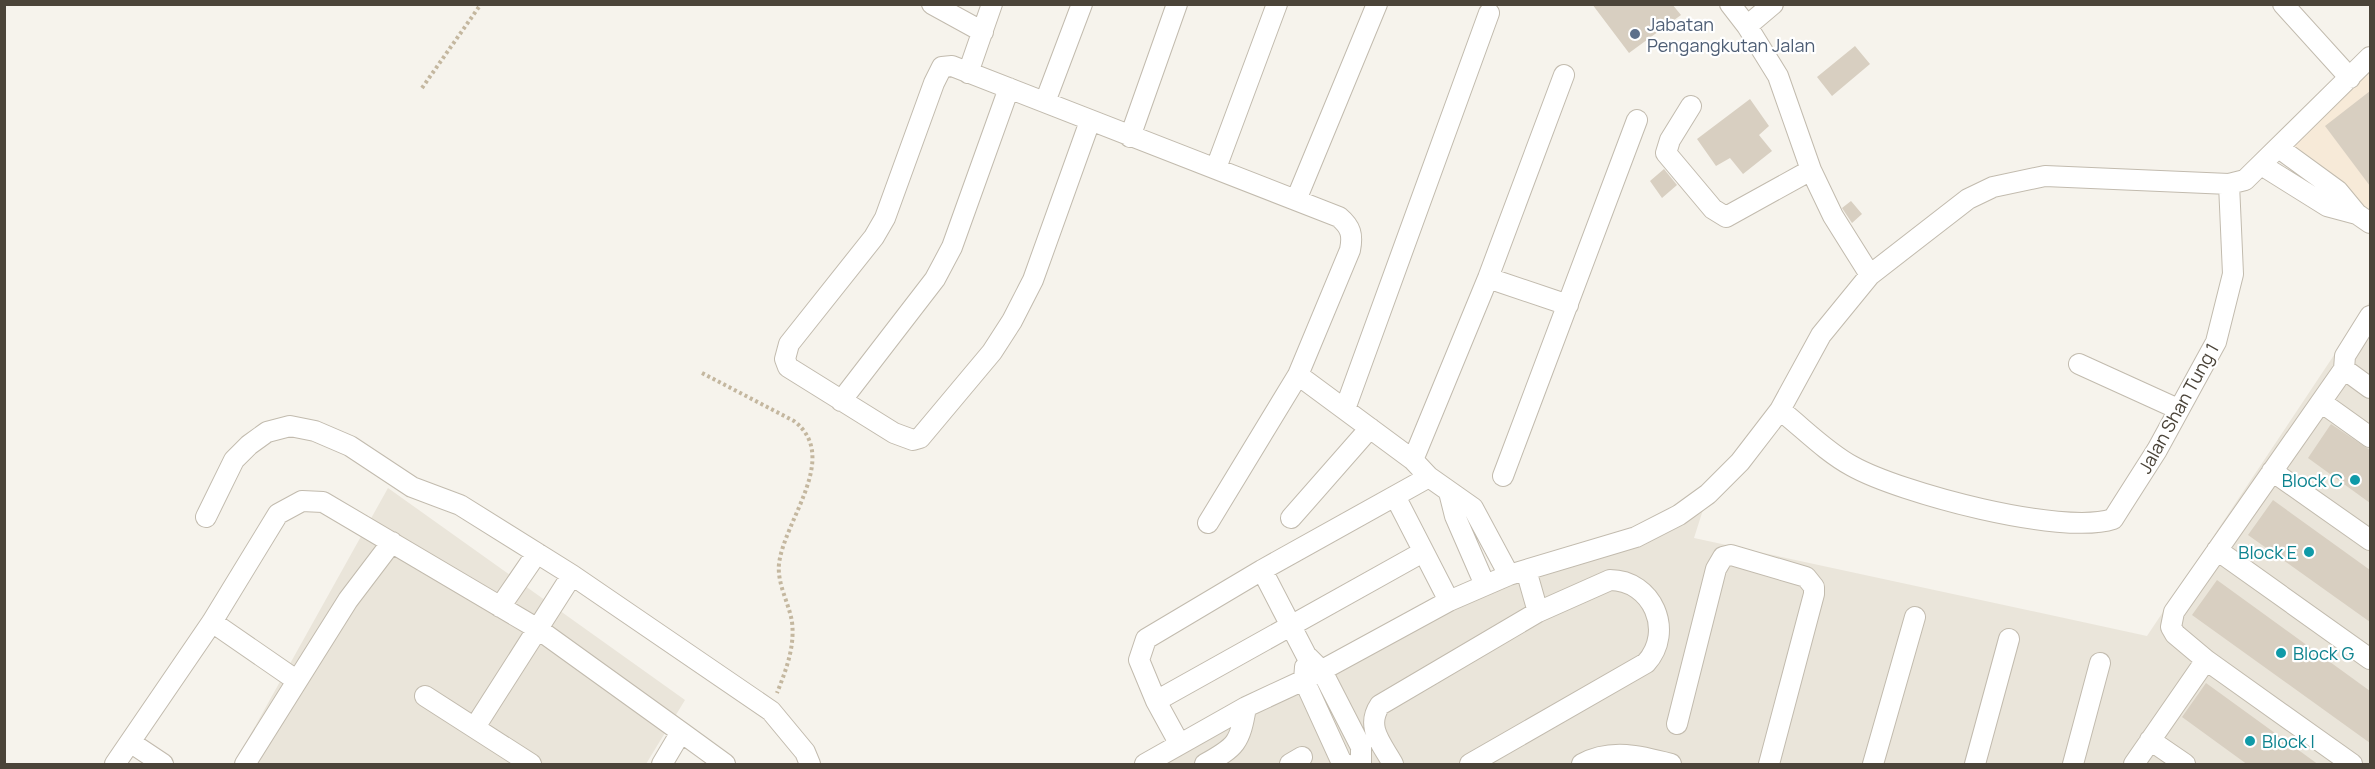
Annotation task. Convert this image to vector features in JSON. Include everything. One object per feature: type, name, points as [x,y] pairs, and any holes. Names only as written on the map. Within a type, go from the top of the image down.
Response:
[{"type":"street","points":[[932,4],[983,32]]},
{"type":"street","points":[[968,73],[992,4]]},
{"type":"street","points":[[1045,102],[1082,4]]},
{"type":"street","points":[[1130,137],[1177,4]]},
{"type":"street","points":[[1216,168],[1277,4]]},
{"type":"street","points":[[1296,200],[1377,4]]},
{"type":"street","points":[[1730,4],[1747,26],[1778,76],[1811,170],[1833,216],[1870,275]]},
{"type":"street","points":[[1747,26],[1773,4]]},
{"type":"street","points":[[2283,4],[2350,78]]},
{"type":"street","points":[[1345,409],[1489,13]]},
{"type":"street","points":[[1149,764],[1179,743],[1246,707],[1304,680],[1485,585],[1518,572],[1636,537],[1679,515],[1708,494],[1740,462],[1780,410],[1821,335],[1870,275],[1968,199],[2013,182],[2045,176],[2229,184],[2245,180],[2263,166],[2370,57]]},
{"type":"street","points":[[1090,121],[1033,280],[1012,321],[992,352],[920,438],[903,438],[788,366],[784,359],[789,344],[874,237],[885,218],[942,67],[952,66],[1045,102],[1130,137],[1216,168],[1339,218],[1348,224],[1352,240],[1299,375],[1208,523]]},
{"type":"street","points":[[1413,460],[1488,278],[1563,75]]},
{"type":"street","points":[[841,401],[940,271],[952,247],[1009,88]]},
{"type":"street","points":[[1691,106],[1670,140],[1666,153],[1713,209],[1726,217],[1811,170]]},
{"type":"street","points":[[1503,476],[1637,120]]},
{"type":"street","points":[[2279,148],[2338,191],[2364,219]]},
{"type":"street","points":[[2263,166],[2327,206],[2364,219]]},
{"type":"street","name":"Jalan Shan Tung 1","points":[[1780,410],[1850,465],[1906,490],[2003,513],[2073,524],[2113,519],[2157,450],[2216,342],[2233,274],[2229,184]]},
{"type":"street","points":[[1488,278],[1568,305]]},
{"type":"street","points":[[2352,765],[2206,660],[2175,634],[2171,621],[2174,612],[2344,369],[2345,356],[2370,316]]},
{"type":"street","points":[[2079,364],[2178,409]]},
{"type":"street","points":[[2344,369],[2370,388]]},
{"type":"street","points":[[1299,375],[1413,460],[1429,477],[1473,508],[1518,572],[1538,612]]},
{"type":"street","points":[[2321,402],[2370,437]]},
{"type":"street","points":[[206,517],[234,460],[267,432],[290,426],[315,431],[350,446],[412,488],[460,505],[572,575],[771,711],[806,752],[810,765]]},
{"type":"street","points":[[1291,518],[1370,428]]},
{"type":"street","points":[[2272,471],[2370,540]]},
{"type":"street","points":[[1179,743],[1156,701],[1139,660],[1146,639],[1262,570],[1429,477]]},
{"type":"street","points":[[1449,492],[1455,516],[1485,585]]},
{"type":"street","points":[[1395,496],[1449,602]]},
{"type":"street","points":[[115,765],[212,622],[278,514],[302,501],[323,502],[538,629],[725,765]]},
{"type":"street","points":[[245,765],[348,600],[392,542]]},
{"type":"street","points":[[2217,550],[2370,659]]},
{"type":"street","points":[[1156,701],[1423,552]]},
{"type":"street","points":[[500,607],[537,553]]},
{"type":"street","points":[[1677,724],[1716,569],[1723,557],[1731,555],[1806,577],[1814,587],[1814,594],[1769,765]]},
{"type":"street","points":[[1262,570],[1306,656],[1322,670],[1361,747],[1361,765]]},
{"type":"street","points":[[475,727],[572,575]]},
{"type":"street","points":[[1393,765],[1374,731],[1372,721],[1380,705],[1538,612],[1610,580],[1622,580],[1647,594],[1656,612],[1659,629],[1658,644],[1646,663],[1470,765]]},
{"type":"street","points":[[1873,765],[1915,617]]},
{"type":"street","points":[[212,622],[296,680]]},
{"type":"street","points":[[1975,765],[2009,639]]},
{"type":"street","points":[[1306,656],[1304,680],[1341,761],[1347,765]]},
{"type":"street","points":[[2134,765],[2206,660]]},
{"type":"street","points":[[2073,765],[2100,663]]},
{"type":"street","points":[[425,696],[531,765]]},
{"type":"street","points":[[1205,765],[1234,748],[1242,732],[1246,707]]},
{"type":"street","points":[[662,765],[681,732]]},
{"type":"street","points":[[2150,740],[2185,765]]},
{"type":"street","points":[[130,742],[163,765]]},
{"type":"street","points":[[1582,765],[1610,754],[1637,755],[1671,765]]},
{"type":"path","points":[[422,88],[481,4]]},
{"type":"path","points":[[702,373],[794,421],[804,428],[812,446],[813,468],[779,567],[792,621],[793,639],[789,660],[771,711]]},
{"type":"shaded area","points":[[2370,57],[2370,223],[2278,160]]},
{"type":"shaded area","points":[[2370,301],[2370,764],[1146,764],[1449,601],[1597,551],[1708,494],[1694,538],[2147,636]]},
{"type":"shaded area","points":[[388,488],[685,700],[646,764],[234,764]]},
{"type":"building","name":"Jabatan Pengangkutan Jalan","points":[[1592,4],[1672,4],[1681,15],[1629,53]]},
{"type":"building","points":[[1855,46],[1870,64],[1832,96],[1817,77]]},
{"type":"building","points":[[2370,91],[2370,186],[2325,126]]},
{"type":"building","points":[[1750,99],[1769,126],[1759,135],[1772,151],[1743,174],[1730,158],[1716,166],[1697,139]]},
{"type":"building","points":[[1664,169],[1677,185],[1662,198],[1650,181]]},
{"type":"building","points":[[1851,201],[1862,214],[1852,223],[1842,208]]},
{"type":"building","name":"Block C","points":[[2331,424],[2370,450],[2370,503],[2308,458]]},
{"type":"building","name":"Block E","points":[[2273,500],[2370,570],[2370,622],[2248,535]]},
{"type":"building","name":"Block G","points":[[2217,580],[2370,691],[2370,743],[2192,615]]},
{"type":"building","name":"Block I","points":[[2206,683],[2319,765],[2248,765],[2182,717]]},
{"type":"place","name":"Jabatan Pengangkutan Jalan","points":[[1635,34]]},
{"type":"place","name":"Block C","points":[[2355,480]]},
{"type":"place","name":"Block E","points":[[2309,552]]},
{"type":"place","name":"Block G","points":[[2281,653]]},
{"type":"place","name":"Block I","points":[[2250,741]]}]
